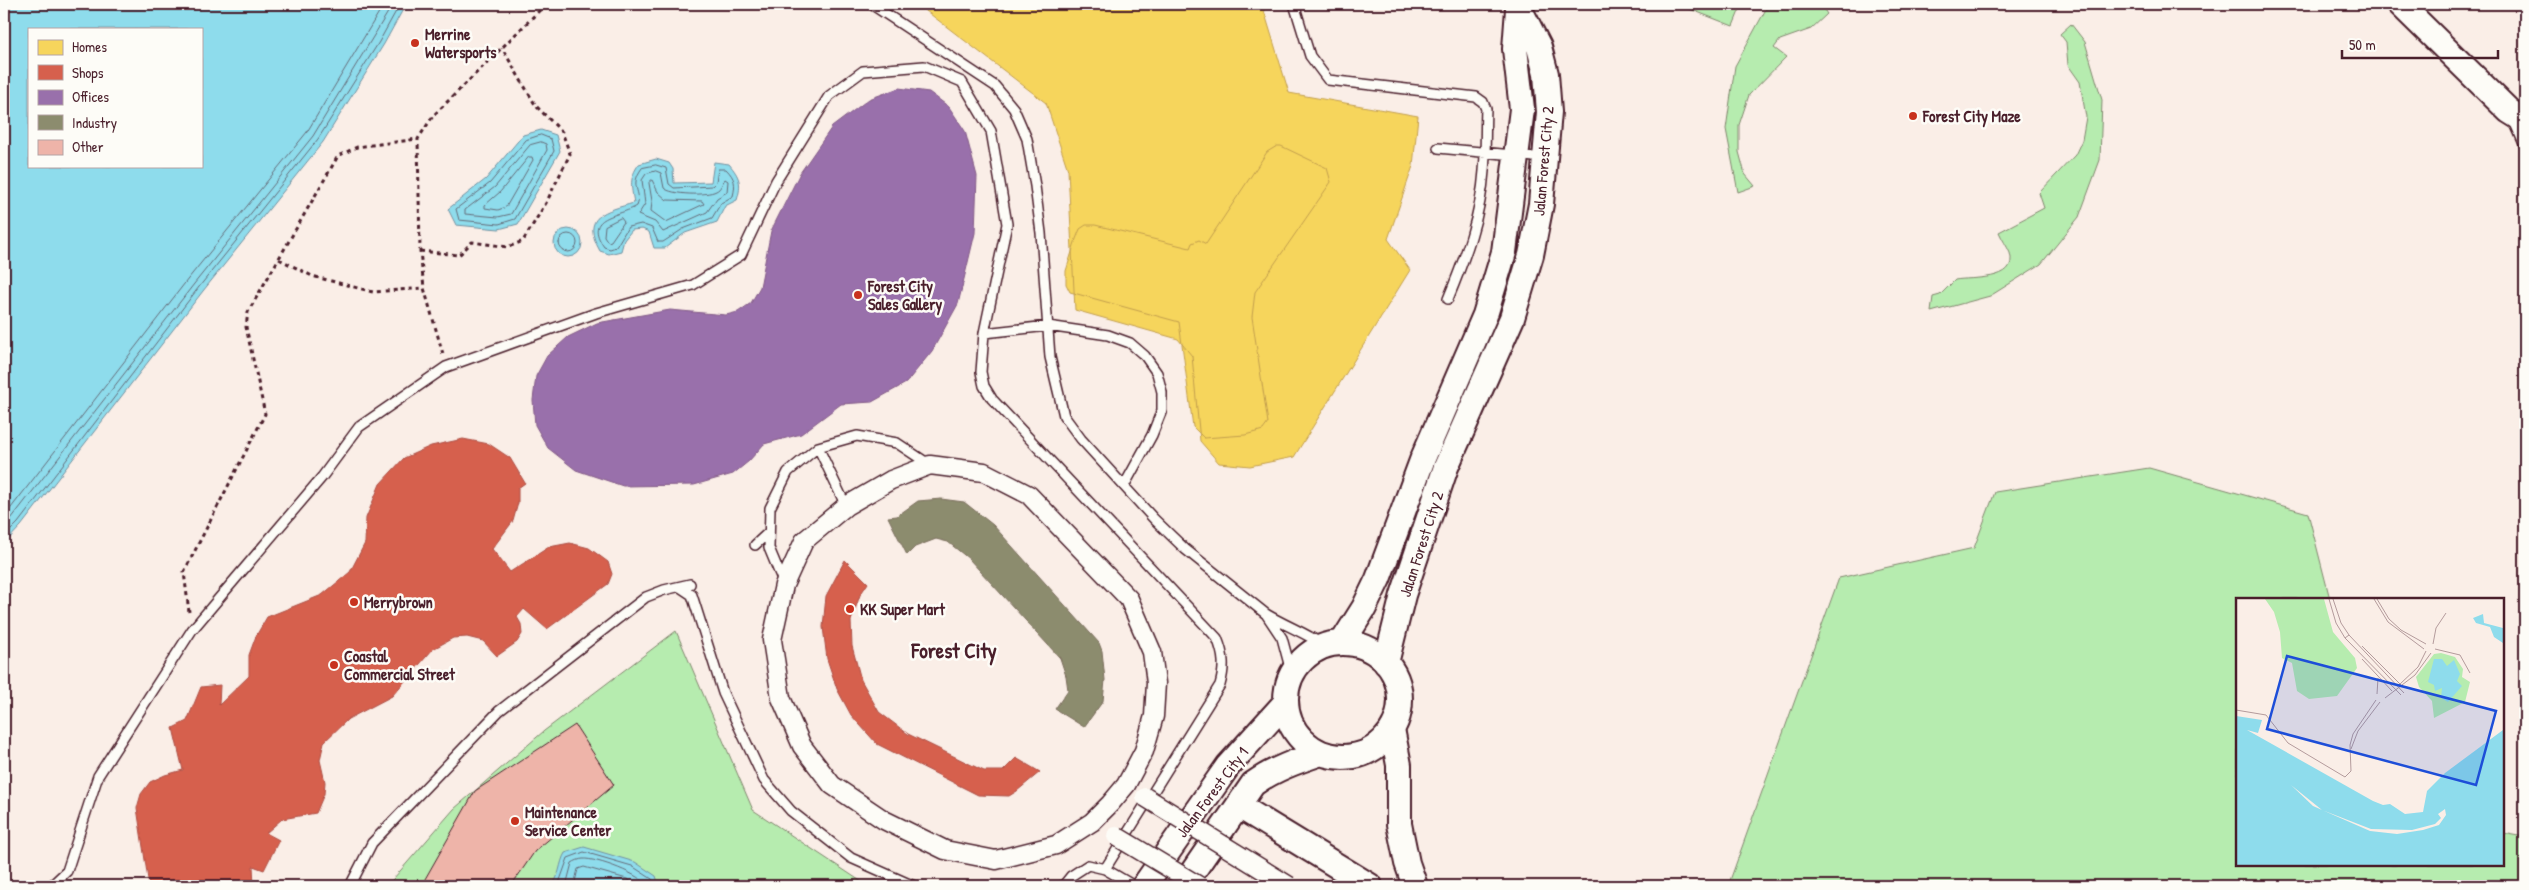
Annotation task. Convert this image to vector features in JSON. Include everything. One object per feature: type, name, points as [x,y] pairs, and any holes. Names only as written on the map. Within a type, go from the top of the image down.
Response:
[{"type":"street","points":[[2400,4],[2517,116]]},
{"type":"street","name":"Jalan Forest City 2","points":[[1333,645],[1366,648],[1386,663],[1395,674],[1399,688],[1398,716],[1392,729],[1382,742],[1369,751],[1353,756],[1337,757],[1321,753],[1307,744],[1296,733],[1289,718],[1286,702],[1292,675],[1303,660],[1333,645],[1364,608],[1378,579],[1423,458],[1485,315],[1504,252],[1517,156],[1522,109],[1515,49],[1518,6]]},
{"type":"street","name":"Jalan Forest City 2","points":[[1386,663],[1403,595],[1446,467],[1512,318],[1531,255],[1541,204],[1549,112],[1546,74],[1539,47],[1518,6]]},
{"type":"street","points":[[930,465],[984,472],[1029,495],[1129,599],[1152,652],[1156,683],[1154,716],[1144,751],[1126,785],[1092,822],[1056,844],[996,860],[945,850],[884,820],[832,785],[802,746],[781,698],[772,640],[784,585],[804,541],[846,506],[891,480],[930,465]]},
{"type":"street","name":"Jalan Forest City 1","points":[[1144,886],[1228,766],[1286,702]]},
{"type":"street","points":[[1392,729],[1399,765],[1399,824],[1407,863],[1415,886]]},
{"type":"street","name":"Jalan Forest City 2","points":[[1183,886],[1253,784],[1267,774],[1289,763],[1321,753]]},
{"type":"street","points":[[1126,785],[1289,886]]},
{"type":"street","points":[[1239,806],[1370,886]]},
{"type":"street","points":[[1092,822],[1199,886]]},
{"type":"lane","points":[[871,4],[995,86],[1014,109],[1027,139],[1034,186],[1050,357],[1064,416],[1124,486],[1185,549],[1266,614],[1288,627],[1333,645]]},
{"type":"lane","points":[[1294,4],[1310,56],[1328,80],[1476,97],[1483,102],[1486,109],[1484,170],[1477,217],[1465,257],[1448,299]]},
{"type":"lane","points":[[51,886],[67,871],[98,776],[192,630],[322,477],[358,427],[446,367],[596,313],[693,285],[741,255],[776,181],[828,96],[863,71],[924,66],[962,82],[991,131],[1007,224],[984,333],[981,372],[984,386],[992,399],[1217,638],[1223,652],[1224,670],[1220,685],[1105,869]]},
{"type":"lane","points":[[2517,116],[2525,146]]},
{"type":"lane","points":[[1438,148],[1545,158]]},
{"type":"lane","points":[[984,333],[1048,326],[1108,336],[1130,343],[1145,356],[1157,373],[1162,392],[1162,410],[1152,435],[1124,486]]},
{"type":"lane","points":[[784,585],[769,548],[770,508],[788,472],[818,447],[857,436],[897,443],[930,465]]},
{"type":"lane","points":[[818,447],[846,506]]},
{"type":"lane","points":[[755,545],[769,532]]},
{"type":"lane","points":[[350,886],[372,843],[499,711],[646,597],[664,590],[690,584]]},
{"type":"lane","points":[[680,587],[692,596],[723,693],[764,780],[791,812],[851,858],[914,886]]},
{"type":"lane","points":[[1266,614],[1282,638],[1292,675]]},
{"type":"lane","points":[[1063,886],[1071,876],[1088,865],[1105,869],[1134,886]]},
{"type":"path","points":[[446,367],[424,288],[420,251],[418,139],[432,116],[546,4]]},
{"type":"path","points":[[420,251],[459,255],[472,242],[508,247],[523,241],[546,203],[570,154],[562,132],[536,106],[502,48]]},
{"type":"path","points":[[192,630],[184,572],[265,414],[246,327],[248,312],[338,156],[357,147],[418,139]]},
{"type":"path","points":[[278,260],[312,276],[373,292],[424,288]]},
{"type":"green space","points":[[1677,4],[1742,4],[1733,26]]},
{"type":"green space","points":[[1772,4],[1820,4],[1827,14],[1811,29],[1780,40],[1774,48],[1786,57],[1749,95],[1739,125],[1739,152],[1745,174],[1755,186],[1738,192],[1726,129],[1735,66],[1766,9]]},
{"type":"green space","points":[[2071,24],[2085,42],[2102,100],[2100,160],[2079,217],[2041,264],[1990,296],[1931,312],[1933,297],[1940,295],[1955,280],[1992,276],[2007,269],[2011,262],[2010,253],[1999,232],[2044,208],[2039,193],[2075,155],[2082,140],[2086,117],[2080,82],[2068,65],[2066,42],[2060,34]]},
{"type":"green space","points":[[2149,468],[2308,513],[2330,598],[2236,598],[2236,865],[2504,865],[2504,833],[2525,837],[2525,886],[1728,886],[1839,578],[1974,548],[1995,492]]},
{"type":"green space","points":[[676,631],[753,810],[868,886],[387,886],[454,809],[544,731]]},
{"type":"water","points":[[4,4],[406,4],[384,44],[323,142],[203,291],[21,526],[4,544]]},
{"type":"water","points":[[541,130],[556,135],[560,151],[518,224],[499,229],[456,225],[448,209],[486,179],[523,135]]},
{"type":"water","points":[[656,159],[669,163],[673,169],[674,183],[711,182],[714,162],[729,164],[739,181],[737,200],[725,206],[717,222],[685,233],[665,248],[654,248],[649,232],[642,229],[632,230],[624,240],[621,251],[609,254],[600,251],[593,230],[594,223],[605,212],[634,203],[632,182],[636,169],[639,164]]},
{"type":"water","points":[[568,229],[578,233],[582,243],[578,253],[568,257],[558,253],[554,243],[558,233]]},
{"type":"water","points":[[584,847],[635,862],[656,876],[659,886],[551,886],[556,879],[565,853]]},
{"type":"building: Homes","points":[[917,4],[1262,4],[1289,93],[1418,116],[1413,166],[1388,239],[1410,270],[1294,457],[1250,466],[1219,463],[1200,441],[1192,356],[1178,339],[1075,310],[1068,170],[1046,103]]},
{"type":"building: Homes","points":[[1277,146],[1281,146],[1327,168],[1331,182],[1255,292],[1252,317],[1268,423],[1263,430],[1245,435],[1204,438],[1193,427],[1179,322],[1070,292],[1066,284],[1066,271],[1080,229],[1086,225],[1095,225],[1190,248],[1192,243],[1199,240],[1206,244],[1267,152]]},
{"type":"building: Shops","name":"Coastal Commercial Street","points":[[463,439],[489,444],[510,458],[525,483],[518,488],[518,503],[513,521],[492,549],[510,572],[549,547],[570,543],[589,548],[608,562],[612,574],[608,584],[547,629],[524,609],[517,617],[521,624],[522,634],[517,642],[497,656],[483,641],[467,637],[453,638],[433,649],[392,696],[348,719],[324,742],[320,760],[325,782],[324,794],[316,813],[282,819],[266,833],[279,840],[264,870],[253,866],[254,886],[149,886],[137,808],[141,794],[150,782],[183,770],[173,728],[187,721],[201,687],[220,685],[219,705],[249,676],[249,655],[256,636],[267,617],[322,595],[350,572],[365,543],[366,518],[380,484],[404,458],[431,446]]},
{"type":"building: Shops","points":[[845,560],[868,583],[860,595],[851,621],[852,646],[861,680],[879,712],[908,734],[984,771],[1003,771],[1016,758],[1040,772],[1009,796],[978,795],[877,744],[851,715],[837,689],[827,659],[823,627],[826,596]]},
{"type":"building: Offices","name":"Forest City Sales Gallery","points":[[899,88],[929,92],[949,107],[965,131],[977,176],[975,233],[958,304],[932,351],[906,383],[872,402],[841,404],[801,434],[764,444],[749,461],[733,474],[694,485],[623,486],[576,470],[548,448],[535,425],[533,400],[536,376],[547,356],[568,337],[597,323],[670,310],[726,315],[738,312],[751,303],[760,287],[771,231],[800,173],[832,127],[869,99]]},
{"type":"building: Industry","points":[[941,499],[964,502],[993,525],[1099,643],[1102,651],[1105,680],[1103,701],[1084,727],[1055,709],[1068,690],[1060,658],[969,559],[948,542],[936,539],[915,547],[907,555],[888,517],[897,516],[918,501]]},
{"type":"building: Other","name":"Maintenance Service Center","points":[[575,725],[614,785],[535,851],[511,886],[421,886],[475,791]]},
{"type":"place","name":"Merrine Watersports","points":[[415,43]]},
{"type":"place","name":"Forest City Maze","points":[[1913,116]]},
{"type":"place","name":"Forest City Sales Gallery","points":[[858,295]]},
{"type":"place","name":"Merrybrown","points":[[354,602]]},
{"type":"place","name":"KK Super Mart","points":[[850,609]]},
{"type":"place","name":"Coastal Commercial Street","points":[[334,665]]},
{"type":"place","name":"Maintenance Service Center","points":[[515,821]]},
{"type":"district","name":"Forest City","points":[[954,651]]}]
